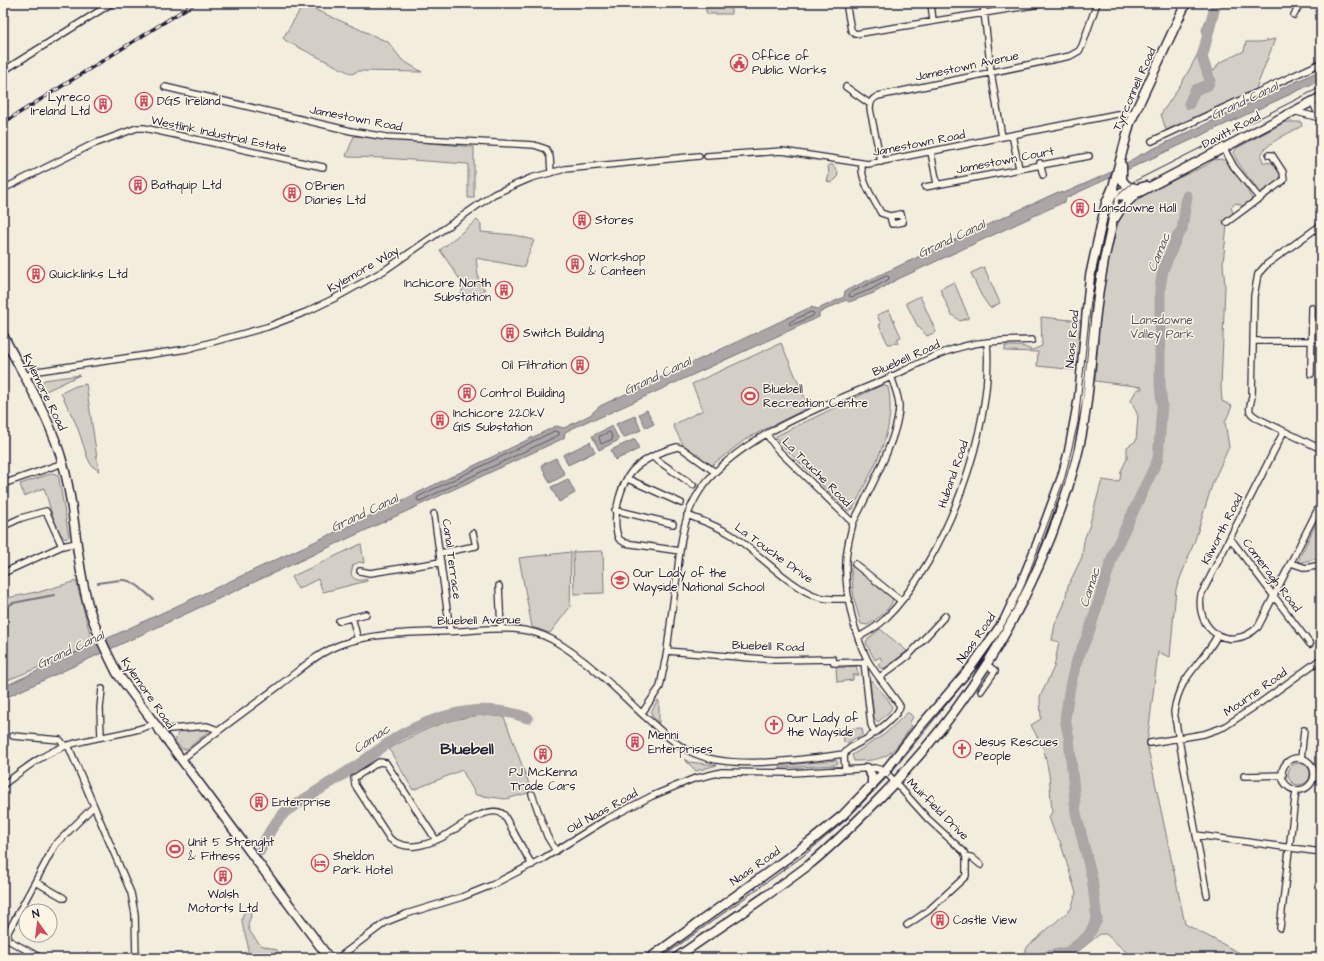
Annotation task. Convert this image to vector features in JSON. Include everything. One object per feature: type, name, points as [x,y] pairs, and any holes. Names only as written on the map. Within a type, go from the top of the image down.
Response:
[{"type":"main road","name":"Tyrconnell Road","points":[[1113,190],[1134,114],[1186,3]]},
{"type":"main road","name":"Davitt Road","points":[[1113,190],[1128,196],[1321,97]]},
{"type":"main road","points":[[1113,220],[1122,207],[1138,190],[1126,184],[1118,175]]},
{"type":"main road","name":"Naas Road","points":[[650,958],[811,841],[843,815],[885,771],[989,644],[1019,590],[1064,470],[1075,422],[1081,380],[1089,284],[1106,203],[1113,190]]},
{"type":"main road","name":"Naas Road","points":[[676,958],[812,862],[896,782],[956,709],[1014,618],[1032,581],[1058,514],[1076,460],[1086,404],[1099,291],[1113,220],[1115,205],[1113,190]]},
{"type":"main road","name":"Kylemore Road","points":[[3,335],[52,434],[63,463],[69,491],[84,591],[100,638],[108,655],[126,686],[329,958]]},
{"type":"main road","points":[[867,768],[872,776],[872,786]]},
{"type":"street","points":[[3,71],[112,3]]},
{"type":"street","points":[[846,3],[852,33],[855,34],[1040,4]]},
{"type":"street","points":[[930,3],[933,21]]},
{"type":"street","points":[[983,3],[991,72],[1002,137]]},
{"type":"street","name":"Jamestown Avenue","points":[[870,104],[878,96],[1075,53],[1082,46],[1097,3]]},
{"type":"street","points":[[1294,15],[1300,3]]},
{"type":"street","points":[[1152,141],[1321,63]]},
{"type":"street","name":"Jamestown Road","points":[[165,86],[351,131],[386,137],[534,145],[546,149],[550,157],[551,172]]},
{"type":"street","points":[[846,87],[870,104],[881,162]]},
{"type":"street","points":[[1312,101],[1321,118]]},
{"type":"street","points":[[1292,111],[1321,118]]},
{"type":"street","name":"Jamestown Road","points":[[707,156],[782,151],[862,164],[881,162],[1117,114],[1134,114]]},
{"type":"street","name":"Westlink Industrial Estate","points":[[3,190],[91,146],[137,128],[323,167]]},
{"type":"street","points":[[1012,135],[1019,168]]},
{"type":"street","points":[[1223,148],[1234,166],[1260,199]]},
{"type":"street","points":[[931,152],[937,184]]},
{"type":"street","points":[[1227,222],[1284,180],[1283,172],[1272,155],[1269,155]]},
{"type":"street","name":"Kylemore Way","points":[[24,377],[38,370],[166,353],[209,344],[267,327],[306,312],[335,298],[385,270],[494,194],[518,182],[551,172],[574,168],[699,156]]},
{"type":"street","name":"Jamestown Court","points":[[925,186],[1040,163],[1089,156]]},
{"type":"street","points":[[1040,163],[1043,175]]},
{"type":"street","points":[[862,164],[864,179],[875,202],[881,213],[890,216]]},
{"type":"street","points":[[1321,225],[1260,270],[1256,278],[1254,296],[1252,396],[1248,411],[1250,414],[1321,449]]},
{"type":"street","points":[[1311,374],[1312,308]]},
{"type":"street","name":"Bluebell Road","points":[[642,713],[660,687],[667,650],[680,551],[687,514],[696,496],[715,472],[744,449],[767,435],[827,405],[947,352],[968,345],[987,342],[1032,340]]},
{"type":"street","points":[[1254,341],[1312,341]]},
{"type":"street","name":"Huband Road","points":[[859,637],[883,621],[901,601],[915,582],[940,540],[974,453],[988,386],[987,342]]},
{"type":"street","name":"La Touche Road","points":[[875,732],[872,725],[866,661],[849,599],[846,561],[853,523],[886,454],[894,428],[899,407],[897,392],[891,376]]},
{"type":"street","name":"Kilworth Road","points":[[1217,636],[1207,627],[1201,615],[1201,595],[1284,431]]},
{"type":"street","name":"La Touche Road","points":[[767,435],[778,450],[853,523]]},
{"type":"street","points":[[680,551],[621,542],[617,536],[615,510],[628,479],[640,464],[673,448],[679,447],[715,472]]},
{"type":"street","points":[[654,458],[693,484]]},
{"type":"street","points":[[3,484],[63,463]]},
{"type":"street","points":[[628,479],[681,503]]},
{"type":"street","points":[[1208,895],[1174,712],[1178,692],[1187,676],[1206,655],[1217,636],[1240,638],[1254,631],[1258,627],[1275,597],[1290,563],[1321,503]]},
{"type":"street","points":[[615,510],[673,524]]},
{"type":"street","points":[[8,524],[21,518],[46,511],[62,546]]},
{"type":"street","name":"Canal Terrace","points":[[434,514],[450,631]]},
{"type":"street","name":"La Touche Drive","points":[[687,514],[719,527],[733,536],[804,591],[817,597],[832,600],[849,599]]},
{"type":"street","points":[[440,553],[476,546],[473,533]]},
{"type":"street","name":"Comeragh Road","points":[[1229,540],[1233,542],[1310,644]]},
{"type":"street","points":[[3,573],[62,546],[77,543]]},
{"type":"street","points":[[360,571],[370,573],[441,562]]},
{"type":"street","points":[[1290,563],[1306,568],[1321,565]]},
{"type":"street","points":[[855,564],[901,601]]},
{"type":"street","points":[[499,586],[501,629]]},
{"type":"street","points":[[339,621],[366,614]]},
{"type":"street","points":[[880,677],[909,655],[944,616]]},
{"type":"street","points":[[352,618],[358,640]]},
{"type":"street","name":"Bluebell Avenue","points":[[182,760],[218,730],[324,651],[358,640],[450,631],[501,629],[530,630],[552,640],[594,669],[670,738],[697,755],[733,761],[774,762],[845,754],[875,732],[900,710]]},
{"type":"street","name":"Bluebell Road","points":[[667,650],[774,660],[833,658],[834,663],[866,661]]},
{"type":"street","name":"Mourne Road","points":[[1150,743],[1204,734],[1229,724],[1321,659]]},
{"type":"street","name":"La Touche Road","points":[[866,661],[880,677],[900,706],[900,710]]},
{"type":"street","points":[[981,691],[995,671],[986,664]]},
{"type":"street","points":[[101,737],[100,708],[102,689]]},
{"type":"street","points":[[3,785],[25,768],[67,746],[137,730],[154,724]]},
{"type":"street","points":[[169,729],[208,726],[218,730]]},
{"type":"street","points":[[1301,759],[1304,730]]},
{"type":"street","points":[[13,736],[60,740],[67,746],[131,893],[134,914],[136,958]]},
{"type":"street","points":[[845,754],[846,769]]},
{"type":"street","points":[[1294,759],[1301,759],[1308,762],[1313,767],[1314,779],[1307,788],[1296,790],[1287,785],[1283,775],[1284,768],[1288,763],[1294,759]]},
{"type":"street","points":[[436,840],[386,763],[379,762],[354,778],[354,785],[390,839],[412,847],[436,840],[486,812],[497,811],[504,815],[532,865]]},
{"type":"street","points":[[774,762],[774,772]]},
{"type":"street","name":"Old Naas Road","points":[[338,958],[368,934],[396,917],[474,893],[532,865],[607,819],[652,796],[693,779],[722,772],[774,772],[867,768],[875,768],[885,771]]},
{"type":"street","points":[[885,771],[896,782]]},
{"type":"street","points":[[1244,776],[1283,775]]},
{"type":"street","name":"Muirfield Drive","points":[[896,782],[928,819],[964,852],[966,857],[971,857],[981,865]]},
{"type":"street","points":[[1280,928],[1296,790]]},
{"type":"street","points":[[532,794],[547,836],[556,851]]},
{"type":"street","points":[[41,958],[5,937],[36,882],[55,844],[94,806]]},
{"type":"street","points":[[1196,835],[1321,852]]},
{"type":"street","points":[[907,925],[928,910],[966,876],[966,857]]},
{"type":"street","points":[[36,882],[64,898]]},
{"type":"green space","points":[[706,3],[731,3],[731,14],[708,14],[706,12]]},
{"type":"green space","points":[[1213,3],[1220,3],[1205,67],[1210,67],[1214,71],[1219,63],[1244,51],[1246,42],[1261,42],[1275,39],[1256,89],[1166,130],[1161,114],[1180,86],[1201,46],[1205,36],[1202,30]]},
{"type":"green space","points":[[305,5],[388,42],[402,60],[422,72],[358,71],[352,74],[286,41],[283,38],[302,7]]},
{"type":"green space","points":[[1285,122],[1301,122],[1302,126],[1272,143],[1263,152],[1261,156],[1263,162],[1273,163],[1281,176],[1279,180],[1261,192],[1241,166],[1234,152],[1237,148]]},
{"type":"green space","points":[[354,136],[474,147],[474,198],[468,198],[468,164],[348,157],[346,156]]},
{"type":"green space","name":"Lansdowne Valley Park","points":[[1222,159],[1241,179],[1252,199],[1243,206],[1236,203],[1231,207],[1233,213],[1226,219],[1227,225],[1223,263],[1225,286],[1221,388],[1222,401],[1232,406],[1225,422],[1229,447],[1213,482],[1195,540],[1176,589],[1170,657],[1158,652],[1147,744],[1185,924],[1249,958],[1133,958],[1106,934],[1100,934],[1080,950],[1064,958],[1022,958],[1028,946],[1071,909],[1076,893],[1060,841],[1055,834],[1049,817],[1052,812],[1049,774],[1044,750],[1031,725],[1041,719],[1040,697],[1054,667],[1059,642],[1052,640],[1055,624],[1064,605],[1068,586],[1082,557],[1084,540],[1102,480],[1116,482],[1120,480],[1121,471],[1127,459],[1127,447],[1136,441],[1138,416],[1131,400],[1137,389],[1142,389],[1142,387],[1095,381],[1103,289],[1113,238],[1120,219],[1129,206],[1136,200],[1207,165],[1213,160]]},
{"type":"green space","points":[[828,165],[833,165],[838,172],[837,178],[831,183],[827,181],[829,175]]},
{"type":"green space","points":[[477,220],[481,224],[481,232],[514,235],[534,240],[524,267],[476,258],[479,284],[485,289],[466,302],[461,299],[463,284],[440,250]]},
{"type":"green space","points":[[984,267],[1000,303],[990,308],[981,295],[971,273]]},
{"type":"green space","points":[[954,282],[969,318],[960,321],[951,314],[940,289]]},
{"type":"green space","points":[[920,296],[936,332],[927,336],[917,325],[906,303]]},
{"type":"green space","points":[[889,310],[901,337],[897,339],[899,343],[888,344],[879,325],[881,324],[877,315]]},
{"type":"green space","points":[[1041,317],[1081,321],[1077,370],[1037,366],[1038,352],[1005,351],[1005,346],[1022,346],[1032,350],[1042,346]]},
{"type":"green space","name":"Bluebell Recreation Centre","points":[[781,343],[809,407],[746,439],[712,465],[684,447],[673,425],[703,410],[692,384]]},
{"type":"green space","points":[[80,375],[44,392],[40,386],[44,380]]},
{"type":"green space","points":[[86,384],[99,471],[92,466],[88,459],[77,426],[61,393],[76,386]]},
{"type":"green space","points":[[882,385],[888,387],[890,403],[886,435],[875,465],[853,509],[848,511],[778,441],[776,436]]},
{"type":"green space","points":[[53,473],[58,475],[59,479],[69,536],[66,539],[59,531],[44,488],[24,496],[20,484]]},
{"type":"green space","points":[[1321,513],[1321,562],[1318,564],[1316,559],[1302,562],[1302,566],[1297,563]]},
{"type":"green space","points":[[361,544],[364,563],[359,562],[353,565],[351,574],[356,579],[367,579],[367,581],[323,592],[318,579],[298,589],[291,577]]},
{"type":"green space","points":[[603,551],[604,593],[574,594],[573,552]]},
{"type":"green space","points":[[571,552],[570,607],[550,633],[532,627],[519,558]]},
{"type":"green space","points":[[853,566],[893,599],[889,607],[868,625],[861,624],[854,599],[851,568]]},
{"type":"green space","points":[[76,581],[93,645],[3,682],[3,599],[36,593]]},
{"type":"green space","points":[[880,629],[907,651],[885,668],[880,668],[878,664],[882,661],[880,657],[875,660],[866,643],[867,640]]},
{"type":"green space","points":[[856,666],[859,675],[853,675],[853,680],[837,682],[836,668]]},
{"type":"green space","points":[[871,680],[888,699],[892,707],[890,711],[878,722],[874,718]]},
{"type":"green space","points":[[658,700],[659,723],[653,717],[651,712]]},
{"type":"green space","points":[[907,713],[913,717],[909,724],[912,726],[900,743],[889,754],[866,761],[854,761],[852,755],[885,734]]},
{"type":"green space","points":[[483,715],[504,717],[532,792],[506,799],[476,795],[462,770],[413,790],[389,749],[434,726],[456,719]]},
{"type":"green space","points":[[862,728],[863,734],[847,743],[844,742],[843,729]]},
{"type":"green space","points":[[208,729],[207,733],[187,749],[182,749],[175,741],[178,733],[182,731]]},
{"type":"green space","points":[[684,759],[689,762],[717,765],[696,771]]},
{"type":"green space","points":[[836,760],[838,763],[834,765],[780,768],[780,766]]},
{"type":"green space","points":[[1299,763],[1307,766],[1310,774],[1307,782],[1299,785],[1291,782],[1288,774],[1291,766]]},
{"type":"green space","points":[[249,908],[251,916],[248,924],[249,930],[256,940],[261,945],[277,950],[284,958],[246,958],[248,948],[242,921],[245,912]]},
{"type":"water","points":[[1321,70],[1321,80],[1066,198],[1064,202],[896,280],[874,293],[849,302],[846,300],[819,313],[819,317],[594,420],[592,419],[565,432],[564,438],[3,699],[3,687],[374,514],[556,426],[564,428],[590,415],[600,406],[811,307],[818,309],[844,297],[845,291],[1058,192],[1064,193],[1107,174],[1140,155]]},
{"type":"water","points":[[647,410],[654,424],[646,428],[639,414]]},
{"type":"water","points":[[635,416],[641,430],[623,438],[616,424]]},
{"type":"water","points":[[612,426],[619,440],[599,450],[592,436]]},
{"type":"water","points":[[635,439],[639,449],[615,460],[611,450]]},
{"type":"water","points":[[590,442],[595,452],[568,465],[563,455]]},
{"type":"water","points":[[556,458],[565,475],[550,483],[541,465]]},
{"type":"water","points":[[568,479],[575,493],[559,502],[551,487]]},
{"type":"waterway","name":"Camac","points":[[1189,104],[1195,90],[1208,85],[1210,80],[1202,57],[1216,3]]},
{"type":"waterway","name":"Camac","points":[[1039,958],[1068,952],[1088,936],[1097,920],[1092,878],[1076,813],[1069,738],[1065,719],[1070,686],[1077,660],[1089,632],[1114,552],[1158,459],[1162,405],[1160,384],[1160,288],[1163,270],[1178,235],[1182,230],[1187,196]]},
{"type":"waterway","points":[[98,583],[117,580],[128,581],[133,583],[153,599]]},
{"type":"waterway","points":[[3,608],[13,603],[54,595]]},
{"type":"waterway","name":"Camac","points":[[260,851],[271,830],[286,811],[361,763],[387,743],[404,733],[449,715],[480,710],[512,713],[528,718]]},
{"type":"tram line","points":[[661,958],[803,856],[847,819],[889,775],[972,673],[997,638],[1013,610],[1025,584],[1065,477],[1078,422],[1091,300],[1107,220],[1116,197],[1133,182],[1321,87]]},
{"type":"railway","points":[[3,123],[195,3]]},
{"type":"place","name":"Office of Public Works","points":[[739,63]]},
{"type":"place","name":"DGS Ireland","points":[[144,101]]},
{"type":"place","name":"Lyreco Ireland Ltd","points":[[103,104]]},
{"type":"place","name":"Bathquip Ltd","points":[[138,185]]},
{"type":"place","name":"O'Brien Diaries Ltd","points":[[292,193]]},
{"type":"place","name":"Lansdowne Hall","points":[[1080,208]]},
{"type":"place","name":"Stores","points":[[582,220]]},
{"type":"place","name":"Workshop & Canteen","points":[[575,264]]},
{"type":"place","name":"Quicklinks Ltd","points":[[36,274]]},
{"type":"place","name":"Inchicore North Substation","points":[[504,290]]},
{"type":"place","name":"Switch Building","points":[[510,333]]},
{"type":"place","name":"Oil Filtration","points":[[580,365]]},
{"type":"place","name":"Control Building","points":[[467,393]]},
{"type":"place","name":"Bluebell Recreation Centre","points":[[750,396]]},
{"type":"place","name":"Inchicore 220kV GIS Substation","points":[[440,420]]},
{"type":"place","name":"Our Lady of the Wayside National School","points":[[620,580]]},
{"type":"place","name":"Our Lady of the Wayside","points":[[774,725]]},
{"type":"place","name":"Menni Enterprises","points":[[635,742]]},
{"type":"place","name":"Jesus Rescues People","points":[[962,749]]},
{"type":"place","name":"PJ McKenna Trade Cars","points":[[543,754]]},
{"type":"place","name":"Enterprise","points":[[259,802]]},
{"type":"place","name":"Unit 5 Strenght & Fitness","points":[[175,849]]},
{"type":"place","name":"Sheldon Park Hotel","points":[[320,863]]},
{"type":"place","name":"Walsh Motorts Ltd","points":[[223,876]]},
{"type":"place","name":"Castle View","points":[[940,920]]},
{"type":"district","name":"Bluebell","points":[[467,748]]},
{"type":"water label","name":"Grand Canal","points":[[1244,100]]},
{"type":"water label","name":"Grand Canal","points":[[951,238]]},
{"type":"water label","name":"Grand Canal","points":[[657,375]]},
{"type":"water label","name":"Grand Canal","points":[[364,512]]},
{"type":"water label","name":"Grand Canal","points":[[70,649]]}]
